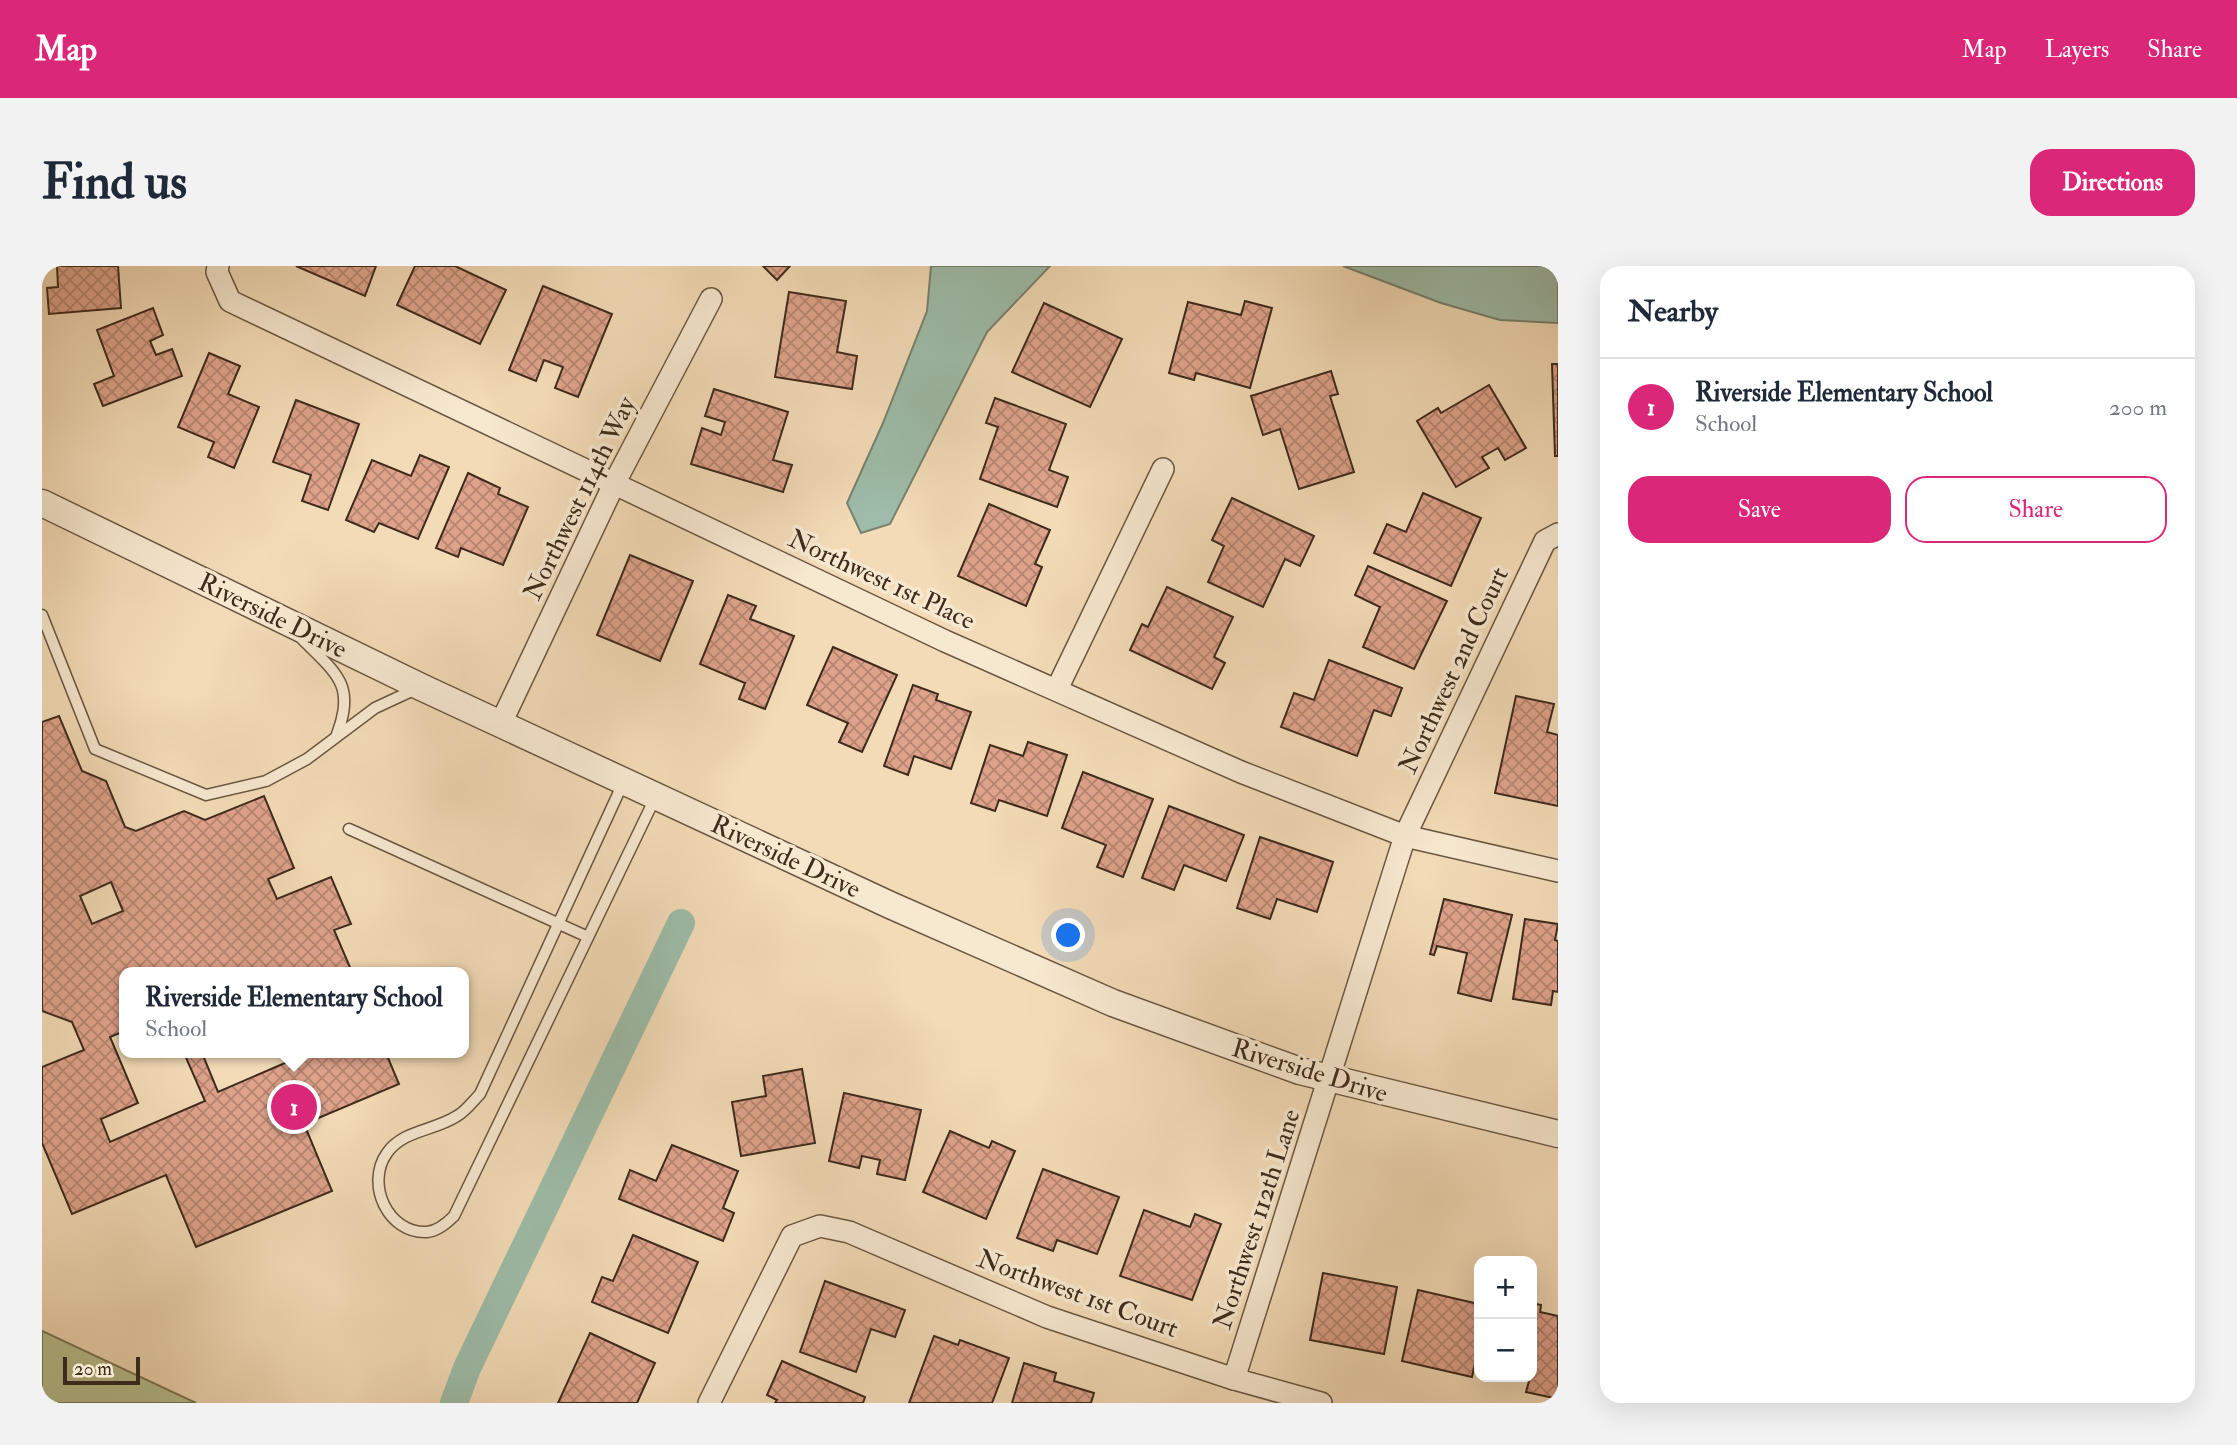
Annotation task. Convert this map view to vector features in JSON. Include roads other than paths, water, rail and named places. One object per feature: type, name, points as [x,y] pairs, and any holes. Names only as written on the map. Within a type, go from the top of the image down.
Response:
[{"type":"street","name":"Northwest 1st Place","points":[[218,269],[230,301],[945,641],[1241,772],[1405,836],[1558,871]]},
{"type":"street","name":"Northwest 114th Way","points":[[501,723],[615,482],[711,299]]},
{"type":"street","points":[[1057,689],[1163,469]]},
{"type":"street","name":"Riverside Drive","points":[[42,503],[421,687],[890,905],[1113,1003],[1329,1080],[1558,1135]]},
{"type":"street","name":"Northwest 2nd Court","points":[[1405,836],[1545,541],[1558,534]]},
{"type":"street","name":"Northwest 112th Lane","points":[[1234,1379],[1405,836]]},
{"type":"street","name":"Northwest 1st Court","points":[[709,1403],[792,1236],[820,1226],[849,1232],[1047,1317],[1234,1379],[1321,1403]]},
{"type":"lane","points":[[42,615],[95,749],[206,795],[266,781],[307,759],[375,708],[421,687]]},
{"type":"lane","points":[[282,619],[339,676],[346,699],[337,734]]},
{"type":"lane","points":[[624,781],[481,1094],[458,1116],[407,1135],[389,1150],[379,1166],[376,1184],[381,1199],[392,1216],[405,1226],[426,1232],[442,1227],[454,1216],[656,796]]},
{"type":"lane","points":[[349,829],[589,937]]},
{"type":"waterway","points":[[454,1403],[467,1368],[681,923]]},
{"type":"place","name":"Riverside Elementary School","points":[[294,1107]]}]
